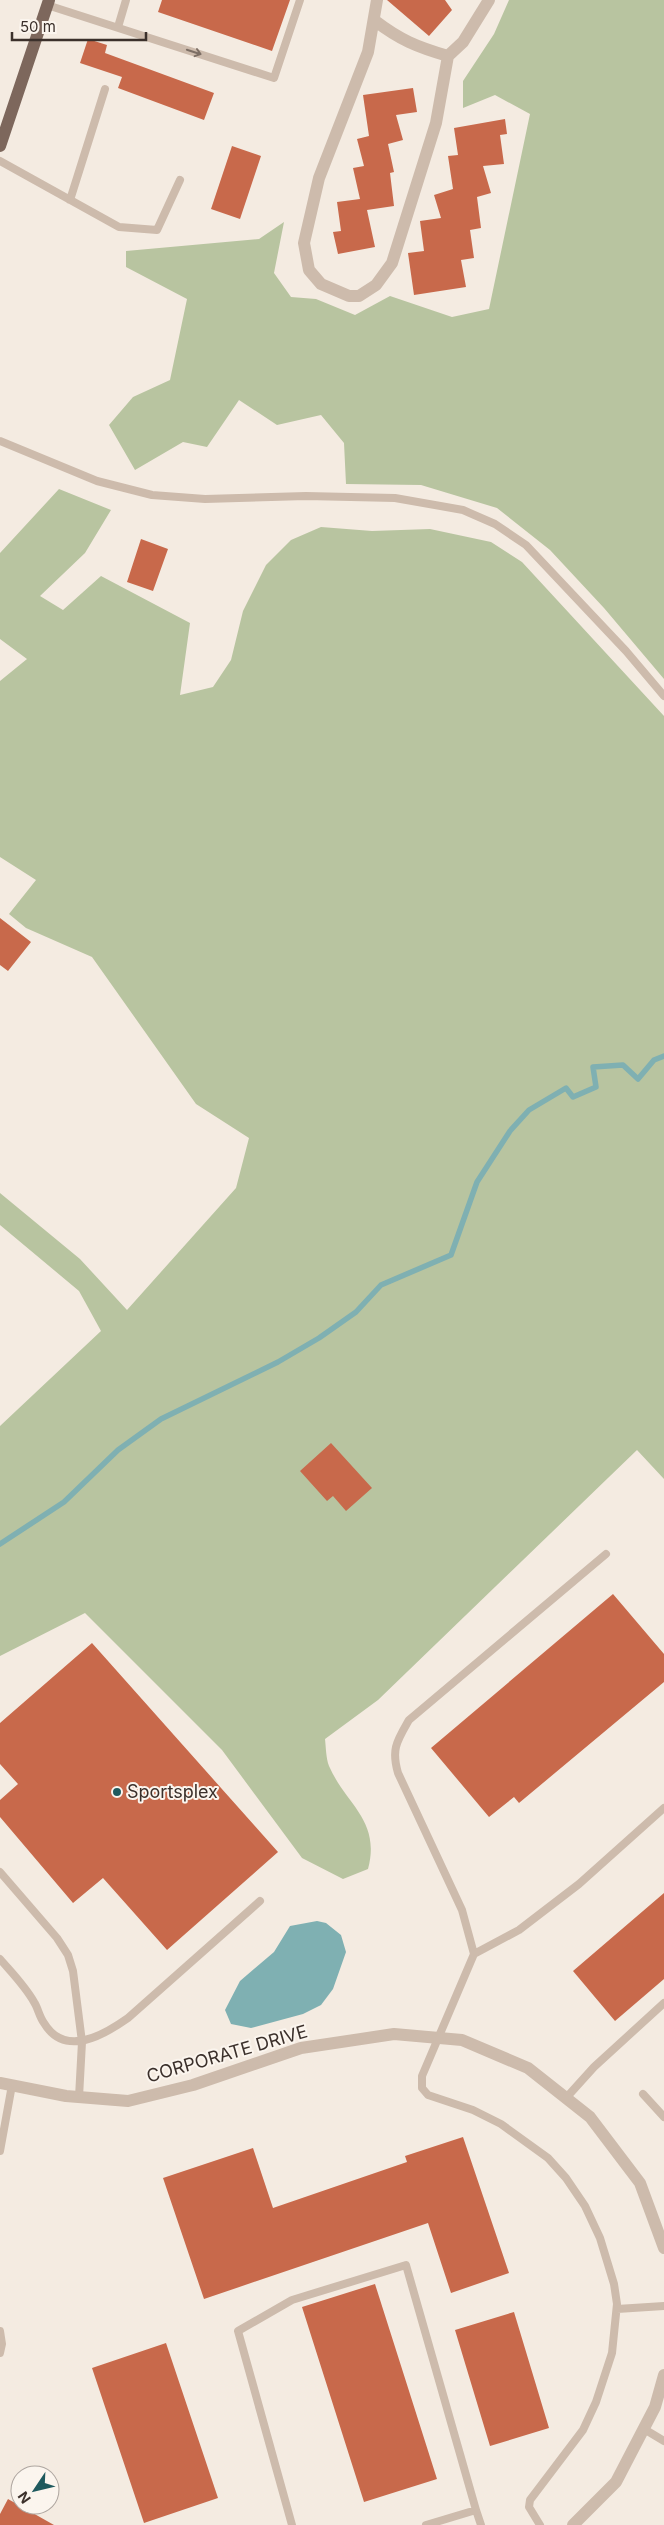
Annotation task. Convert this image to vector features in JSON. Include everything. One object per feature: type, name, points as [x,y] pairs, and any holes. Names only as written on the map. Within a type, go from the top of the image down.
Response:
[{"type":"main road","points":[[0,146],[2,132],[48,2]]},
{"type":"street","points":[[377,0],[368,52],[318,178],[304,243],[309,270],[320,284],[349,296],[359,296],[376,285],[392,263],[436,122],[448,56],[463,42],[490,0]]},
{"type":"street","points":[[374,20],[397,38],[416,47],[448,56]]},
{"type":"street","name":"CORPORATE DRIVE","points":[[6,2084],[79,2097],[128,2101],[193,2085],[301,2048],[394,2034],[462,2040],[528,2068],[590,2117],[640,2183],[664,2247]]},
{"type":"street","points":[[573,2525],[616,2482],[655,2407],[664,2375]]},
{"type":"lane","points":[[118,27],[126,0]]},
{"type":"lane","points":[[48,2],[274,78],[300,0]]},
{"type":"lane","points":[[70,200],[105,89]]},
{"type":"lane","points":[[0,161],[119,226],[157,230],[180,180]]},
{"type":"lane","points":[[0,441],[97,482],[152,495],[213,499],[306,496],[395,498],[463,510],[495,524],[526,545],[626,651],[664,696]]},
{"type":"lane","points":[[540,2525],[530,2507],[530,2500],[583,2430],[596,2402],[612,2353],[617,2309],[614,2284],[600,2238],[585,2206],[566,2178],[548,2158],[501,2124],[473,2110],[428,2095],[422,2088],[422,2076],[474,1954],[462,1910],[398,1773],[394,1758],[397,1741],[409,1720],[606,1554]]},
{"type":"lane","points":[[474,1954],[519,1930],[579,1884],[664,1808]]},
{"type":"lane","points":[[0,1872],[57,1938],[68,1956],[73,1970],[82,2042],[79,2097]]},
{"type":"lane","points":[[0,1959],[28,1992],[44,2023],[52,2033],[60,2039],[82,2042],[106,2033],[128,2018],[260,1901]]},
{"type":"lane","points":[[566,2098],[594,2067],[664,2003]]},
{"type":"lane","points":[[0,2150],[6,2084]]},
{"type":"lane","points":[[643,2094],[664,2117]]},
{"type":"lane","points":[[291,2525],[238,2331],[292,2300],[406,2265],[481,2525]]},
{"type":"lane","points":[[617,2309],[664,2306]]},
{"type":"lane","points":[[0,2331],[2,2344],[0,2353]]},
{"type":"lane","points":[[644,2429],[664,2441]]},
{"type":"lane","points":[[426,2525],[476,2510]]},
{"type":"green space","points":[[509,0],[664,0],[664,679],[604,608],[550,550],[497,508],[421,485],[346,484],[344,443],[321,415],[277,425],[239,400],[207,447],[183,442],[135,470],[109,425],[133,397],[170,380],[187,299],[126,267],[126,251],[259,239],[284,222],[274,273],[291,297],[316,299],[355,315],[390,296],[452,317],[489,309],[530,114],[495,95],[463,108],[463,81],[494,34]]},
{"type":"green space","points":[[59,489],[111,510],[85,553],[40,596],[63,610],[101,576],[190,623],[180,695],[213,687],[231,660],[243,611],[266,565],[291,540],[321,527],[372,531],[430,529],[491,542],[522,562],[664,716],[664,1479],[637,1450],[378,1700],[325,1739],[329,1766],[336,1780],[360,1814],[370,1838],[371,1852],[368,1869],[343,1879],[302,1858],[222,1750],[85,1613],[0,1656],[0,1426],[101,1331],[79,1291],[0,1225],[0,1193],[80,1259],[127,1310],[236,1188],[249,1138],[196,1104],[92,957],[26,928],[9,914],[36,880],[0,857],[0,681],[27,659],[0,639],[0,553]]},
{"type":"water","points":[[317,1921],[326,1923],[341,1935],[346,1952],[333,1989],[321,2005],[303,2014],[251,2028],[231,2024],[225,2010],[240,1981],[274,1952],[290,1926]]},
{"type":"building","points":[[162,0],[290,0],[272,51],[158,12]]},
{"type":"building","points":[[387,0],[445,0],[452,10],[429,36]]},
{"type":"building","points":[[88,39],[107,45],[105,53],[214,93],[204,120],[118,88],[122,77],[80,63]]},
{"type":"building","points":[[413,88],[417,112],[396,115],[403,140],[388,144],[394,172],[390,173],[394,206],[367,210],[375,247],[338,254],[333,232],[341,231],[337,202],[360,199],[353,168],[364,166],[357,139],[369,136],[363,95]]},
{"type":"building","points":[[505,119],[507,134],[500,135],[504,164],[483,166],[491,193],[477,197],[481,228],[470,230],[474,258],[461,260],[466,287],[414,295],[408,253],[424,251],[420,221],[441,218],[434,195],[453,189],[448,156],[458,155],[454,128]]},
{"type":"building","points":[[232,146],[261,156],[240,219],[211,209]]},
{"type":"building","points":[[141,539],[168,549],[153,591],[127,582]]},
{"type":"building","points":[[0,918],[31,942],[8,971],[0,965]]},
{"type":"building","points":[[331,1443],[372,1488],[346,1511],[333,1496],[327,1501],[300,1471]]},
{"type":"building","points":[[613,1594],[664,1654],[664,1682],[519,1803],[514,1797],[489,1817],[431,1748]]},
{"type":"building","name":"Sportsplex","points":[[92,1643],[278,1852],[167,1950],[103,1878],[73,1903],[0,1817],[0,1800],[18,1784],[0,1764],[0,1723]]},
{"type":"building","points":[[664,1893],[664,1979],[615,2021],[573,1971]]},
{"type":"building","points":[[463,2137],[509,2273],[451,2293],[428,2223],[204,2299],[163,2178],[253,2148],[273,2208],[407,2162],[405,2156]]},
{"type":"building","points":[[375,2284],[437,2479],[364,2502],[302,2307]]},
{"type":"building","points":[[514,2312],[549,2428],[490,2446],[455,2330]]},
{"type":"building","points":[[166,2343],[218,2498],[144,2523],[92,2368]]},
{"type":"building","points":[[8,2499],[10,2500],[10,2515],[36,2515],[54,2525],[0,2525],[0,2514]]},
{"type":"waterway","points":[[0,1544],[64,1502],[118,1450],[161,1419],[278,1362],[319,1338],[356,1312],[381,1285],[451,1255],[477,1182],[510,1131],[529,1110],[566,1088],[573,1097],[596,1087],[593,1067],[623,1065],[638,1079],[654,1060],[664,1056]]},
{"type":"place","name":"Sportsplex","points":[[117,1792]]}]
